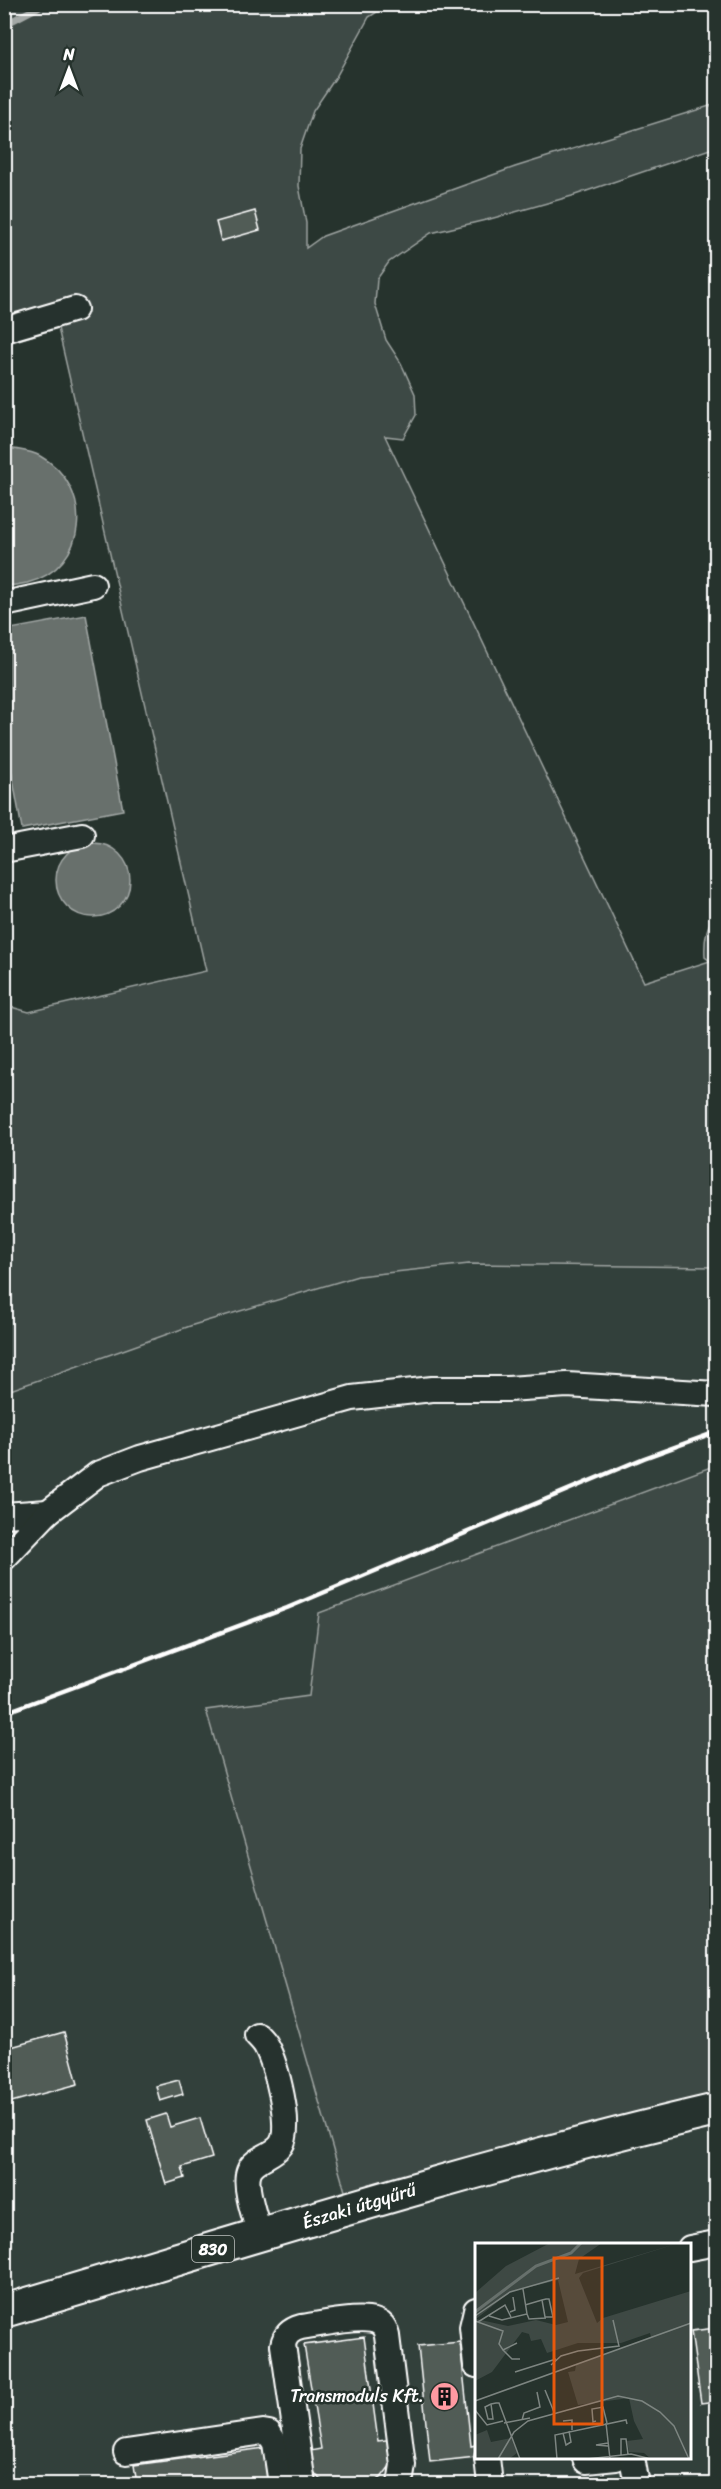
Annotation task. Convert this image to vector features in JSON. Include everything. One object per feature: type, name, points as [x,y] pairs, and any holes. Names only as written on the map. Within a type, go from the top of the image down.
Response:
[{"type":"main road","name":"Északi útgyűrű","points":[[4,2311],[422,2187],[636,2129],[717,2110]]},
{"type":"lane","points":[[4,330],[75,309]]},
{"type":"lane","points":[[4,604],[93,585]]},
{"type":"lane","points":[[4,850],[82,835]]},
{"type":"lane","points":[[4,1558],[48,1512],[98,1474],[141,1458],[352,1398],[432,1389],[508,1389],[567,1385],[717,1394]]},
{"type":"lane","points":[[4,1515],[48,1512]]},
{"type":"lane","points":[[257,2035],[266,2045],[282,2098],[287,2129],[281,2145],[256,2163],[249,2172],[248,2187],[261,2235]]},
{"type":"lane","points":[[691,2248],[717,2243]]},
{"type":"lane","points":[[475,2317],[472,2327],[475,2350]]},
{"type":"lane","points":[[303,2484],[283,2345],[285,2338],[294,2329],[301,2327],[362,2319],[373,2319],[380,2323],[387,2336],[403,2465],[400,2484]]},
{"type":"lane","points":[[126,2452],[269,2433],[275,2443],[281,2484]]},
{"type":"lane","points":[[487,2459],[490,2484]]},
{"type":"lane","points":[[585,2459],[585,2461],[600,2459]]},
{"type":"lane","points":[[632,2459],[638,2484]]},
{"type":"shaded area","points":[[5,5],[388,5],[369,17],[336,77],[313,111],[300,149],[299,186],[306,223],[306,248],[323,236],[515,167],[716,104],[716,147],[572,196],[431,233],[389,262],[377,279],[375,304],[386,340],[401,363],[415,394],[416,415],[403,438],[385,436],[644,982],[710,961],[705,957],[705,939],[716,913],[716,1267],[469,1264],[358,1276],[193,1325],[5,1392],[4,1005],[29,1012],[206,971],[58,328],[5,344]]},
{"type":"shaded area","points":[[4,449],[37,454],[58,469],[70,486],[76,505],[77,525],[73,544],[63,561],[48,574],[27,583],[10,586],[4,585]]},
{"type":"shaded area","points":[[86,615],[123,810],[22,829],[5,737],[5,630]]},
{"type":"shaded area","points":[[93,843],[114,849],[124,859],[130,880],[124,901],[114,911],[93,917],[72,911],[62,901],[56,880],[62,859],[72,849]]},
{"type":"shaded area","points":[[469,1264],[716,1267],[716,1465],[319,1613],[309,1696],[206,1710],[716,2112],[716,2484],[5,2484],[4,1392],[193,1325],[358,1276]]},
{"type":"shaded area","points":[[716,1465],[716,2112],[351,2212],[206,1710],[309,1696],[319,1613]]},
{"type":"building","points":[[255,211],[260,230],[221,241],[216,222]]},
{"type":"building","points":[[64,2032],[78,2084],[4,2104],[4,2049]]},
{"type":"building","points":[[179,2080],[183,2094],[160,2101],[156,2086]]},
{"type":"building","points":[[166,2114],[170,2127],[200,2118],[212,2158],[182,2167],[185,2178],[166,2184],[147,2120]]},
{"type":"building","points":[[716,2328],[716,2401],[701,2403],[691,2331]]},
{"type":"building","points":[[364,2337],[378,2441],[394,2439],[394,2453],[390,2466],[381,2478],[371,2484],[327,2484],[309,2465],[305,2452],[321,2449],[304,2345]]},
{"type":"building","name":"Transmoduls Kft.","points":[[460,2342],[471,2446],[475,2445],[475,2457],[430,2462],[418,2346]]},
{"type":"building","points":[[265,2448],[270,2484],[137,2484],[134,2465]]},
{"type":"waterway","points":[[4,25],[44,4]]},
{"type":"railway","points":[[4,1713],[287,1608],[644,1458],[716,1432]]},
{"type":"place","name":"Transmoduls Kft.","points":[[445,2396]]}]
